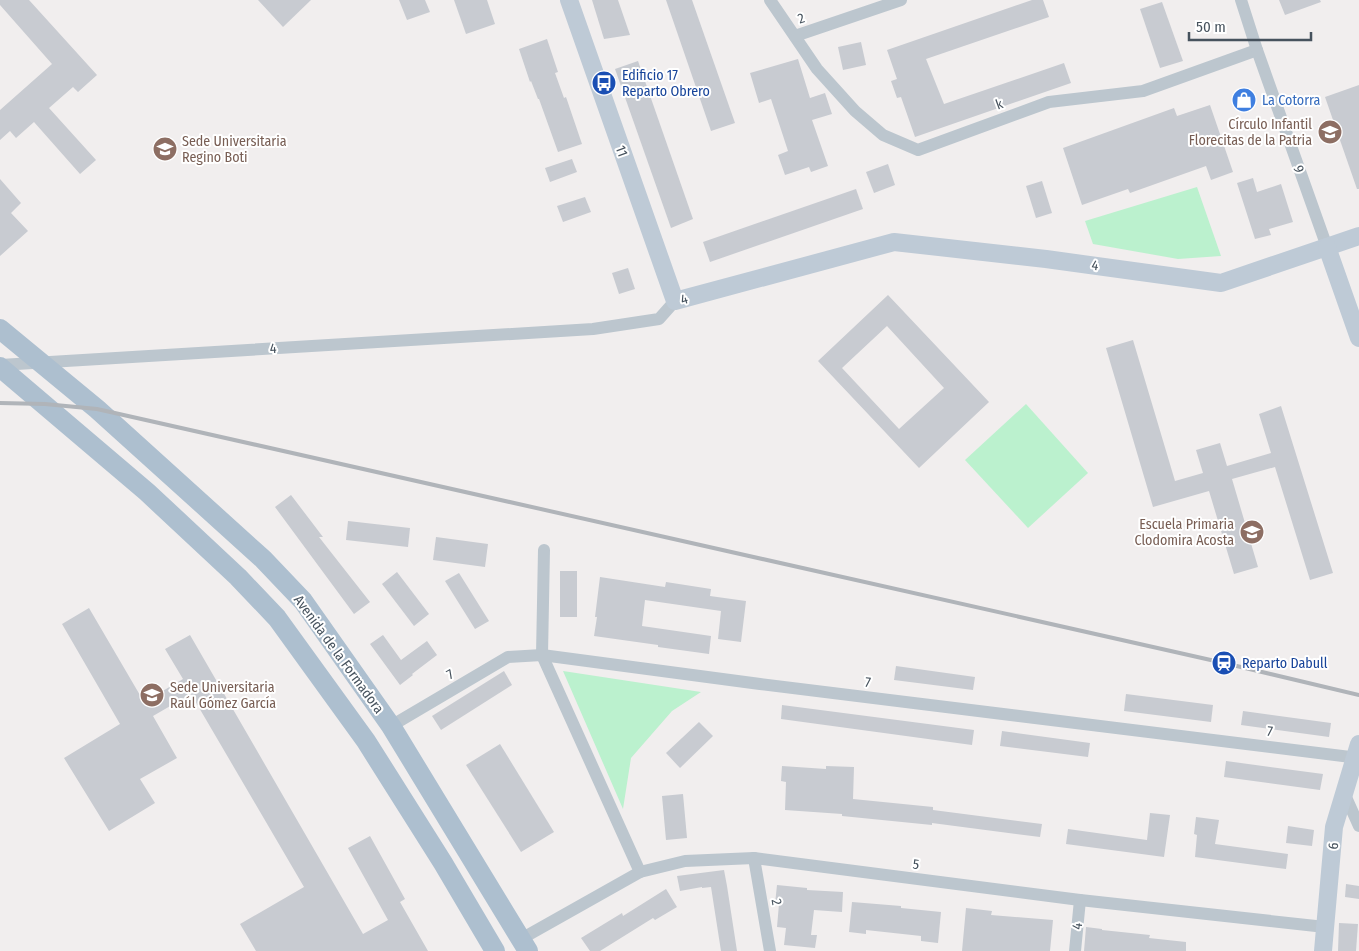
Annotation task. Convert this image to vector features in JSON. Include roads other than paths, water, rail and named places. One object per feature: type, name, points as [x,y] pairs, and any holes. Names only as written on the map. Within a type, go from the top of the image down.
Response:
[{"type":"main road","name":"Avenida de la Formadora","points":[[0,329],[97,409],[263,559],[303,601],[391,726],[525,945]]},
{"type":"main road","name":"Avenida de la Formadora","points":[[0,366],[147,492],[238,577],[277,618],[366,741],[443,863],[495,951]]},
{"type":"street","name":"11","points":[[569,0],[675,301]]},
{"type":"street","name":"k","points":[[770,0],[817,69],[855,111],[883,135],[918,150],[1049,102],[1143,92],[1257,50]]},
{"type":"street","name":"2","points":[[795,36],[901,0]]},
{"type":"street","name":"9","points":[[1241,0],[1359,338]]},
{"type":"street","name":"4","points":[[0,366],[39,362],[593,329],[659,319],[675,301],[894,242],[1046,259],[1221,283],[1359,236]]},
{"type":"street","points":[[544,550],[542,655],[640,872]]},
{"type":"street","name":"7","points":[[391,726],[508,657],[542,655],[770,686],[1358,753]]},
{"type":"street","name":"6","points":[[1323,951],[1334,827],[1358,753]]},
{"type":"street","points":[[1345,795],[1359,826]]},
{"type":"street","name":"2","points":[[754,858],[770,951]]},
{"type":"street","name":"5","points":[[525,945],[640,872],[685,861],[754,858],[1080,900],[1325,927]]},
{"type":"street","name":"4","points":[[1075,951],[1080,900]]},
{"type":"railway","points":[[0,403],[45,404],[97,409],[1359,695]]},
{"type":"place","name":"Edificio 17 Reparto Obrero","points":[[604,83]]},
{"type":"place","name":"La Cotorra","points":[[1244,100]]},
{"type":"place","name":"Círculo Infantil Florecitas de la Patria","points":[[1330,132]]},
{"type":"place","name":"Sede Universitaria Regino Boti","points":[[165,149]]},
{"type":"place","name":"Escuela Primaria Clodomira Acosta","points":[[1252,532]]},
{"type":"place","name":"Reparto Dabull","points":[[1224,663]]},
{"type":"place","name":"Sede Universitaria Raúl Gómez García","points":[[152,695]]}]
